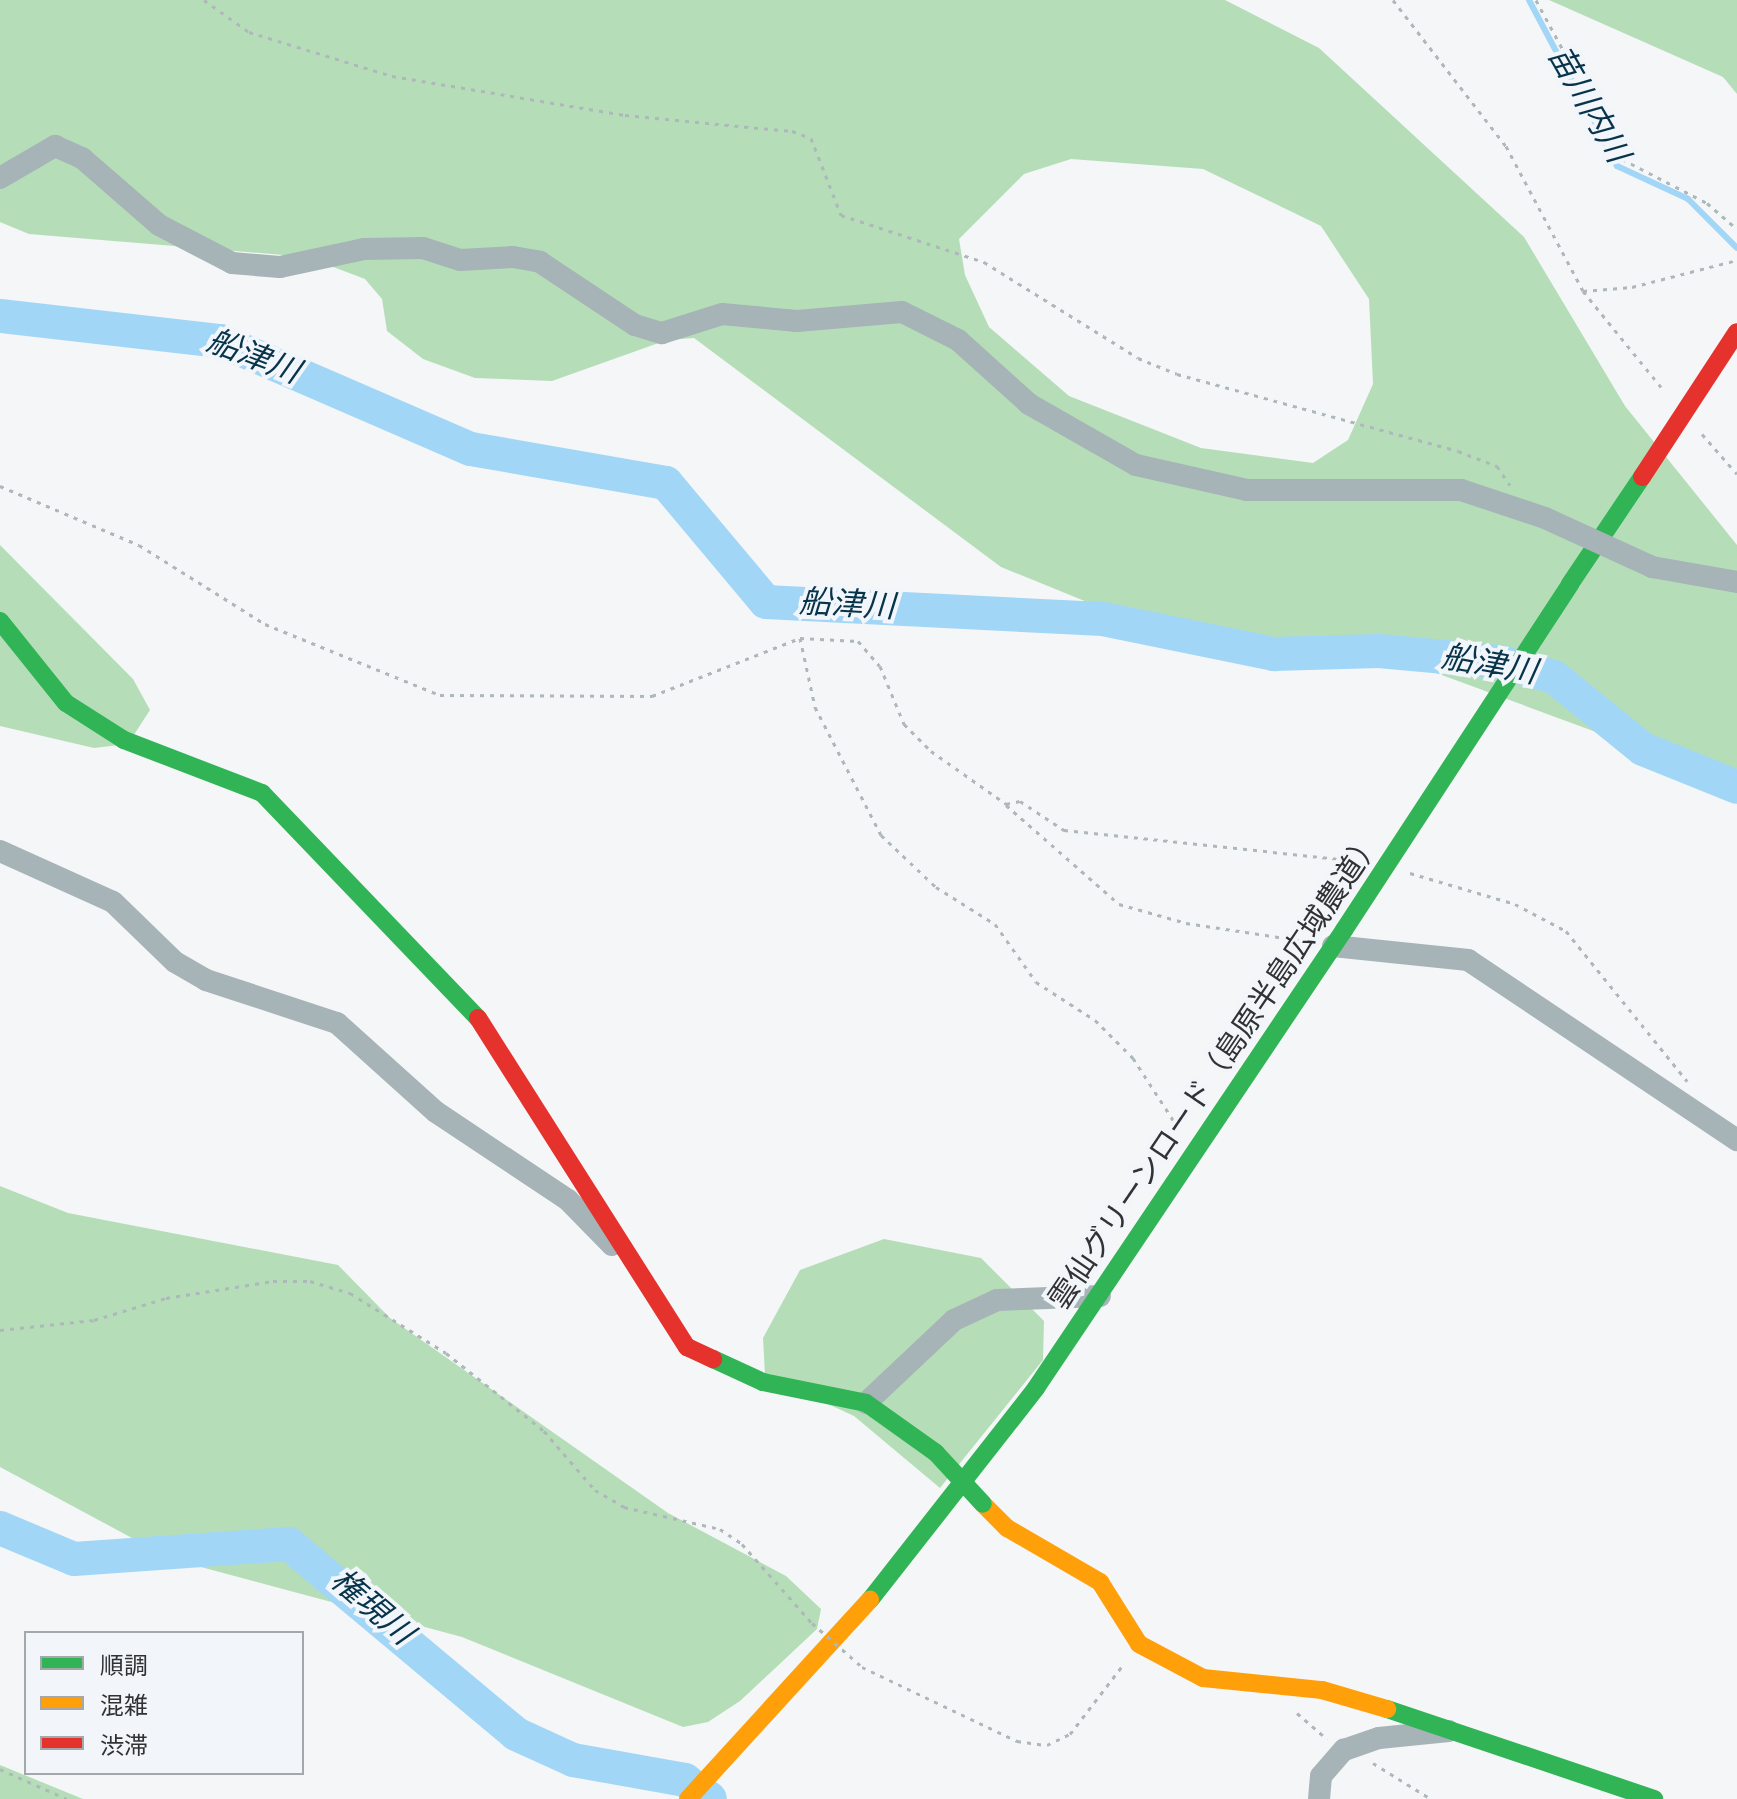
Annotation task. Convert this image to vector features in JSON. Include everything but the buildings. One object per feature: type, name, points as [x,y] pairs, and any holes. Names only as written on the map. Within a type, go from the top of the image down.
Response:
[{"type":"street","points":[[0,178],[37,150],[55,146],[82,158],[159,225],[232,263],[280,267],[364,249],[423,248],[460,260],[513,257],[540,262],[635,325],[662,333],[722,314],[797,321],[902,312],[958,340],[1081,438],[1136,465],[1247,490],[1461,490],[1545,518],[1652,567],[1737,582]]},
{"type":"street","name":"雲仙グリーンロード（島原半島広域農道）","points":[[688,1799],[789,1696],[930,1528],[1100,1296],[1737,332]]},
{"type":"street","points":[[0,621],[66,703],[124,740],[262,793],[337,867],[496,1040],[687,1347],[710,1363],[801,1394],[829,1391],[866,1403],[936,1453],[1007,1528],[1100,1582],[1139,1644],[1203,1678],[1322,1690],[1453,1728],[1654,1799]]},
{"type":"street","points":[[0,851],[113,902],[175,962],[206,980],[337,1023],[436,1112],[568,1200],[618,1251],[630,1254]]},
{"type":"street","points":[[1338,938],[1468,960],[1737,1140]]},
{"type":"street","points":[[866,1403],[954,1320],[997,1300],[1100,1296]]},
{"type":"street","points":[[1319,1799],[1321,1776],[1344,1750],[1453,1728]]},
{"type":"path","points":[[204,0],[249,32],[392,76],[625,115],[792,131],[811,138],[841,215],[984,262],[1138,358],[1497,466]]},
{"type":"path","points":[[1393,0],[1506,146],[1583,291],[1670,398]]},
{"type":"path","points":[[1536,0],[1622,159],[1707,203],[1737,229]]},
{"type":"path","points":[[1583,291],[1736,261]]},
{"type":"path","points":[[1699,431],[1737,474]]},
{"type":"path","points":[[0,486],[139,545],[265,624],[440,695],[652,696],[800,638],[858,641],[871,651],[904,724],[1006,804],[1132,910],[1338,938]]},
{"type":"path","points":[[800,638],[815,707],[881,835],[936,887],[995,924],[1036,982],[1095,1020],[1133,1058],[1194,1152]]},
{"type":"path","points":[[1006,804],[1020,801],[1083,837],[1366,862]]},
{"type":"path","points":[[1396,870],[1515,904],[1566,931],[1689,1084]]},
{"type":"path","points":[[0,1330],[310,1281],[350,1293],[446,1353],[544,1431],[595,1490],[624,1507],[720,1529],[742,1544],[812,1623],[862,1667],[1017,1741],[1047,1745],[1070,1734],[1139,1644]]},
{"type":"path","points":[[0,1769],[67,1799]]},
{"type":"green space","points":[[0,0],[1225,0],[1319,48],[1524,237],[1625,406],[1737,545],[1737,784],[1420,667],[1092,604],[1001,567],[694,338],[667,340],[552,381],[475,378],[423,359],[387,331],[382,299],[365,279],[307,257],[29,234],[0,222]],"holes":[[[1071,159],[1203,169],[1321,226],[1369,299],[1373,384],[1348,440],[1313,463],[1201,448],[1069,396],[989,327],[965,275],[959,239],[1024,174]]]},
{"type":"green space","points":[[1549,0],[1737,0],[1737,94],[1723,77]]},
{"type":"green space","points":[[0,545],[133,679],[150,710],[128,744],[94,748],[0,726]]},
{"type":"green space","points":[[0,1186],[68,1213],[338,1265],[390,1318],[668,1513],[786,1576],[821,1609],[817,1629],[740,1701],[708,1722],[683,1727],[462,1637],[171,1559],[0,1467]]},
{"type":"green space","points":[[884,1239],[981,1258],[1044,1321],[1043,1360],[940,1488],[854,1416],[765,1375],[763,1338],[800,1270]]},
{"type":"green space","points":[[0,1765],[83,1799],[0,1799]]},
{"type":"waterway","name":"苗川内川","points":[[1529,0],[1617,166],[1688,199],[1737,248]]},
{"type":"waterway","name":"船津川","points":[[0,316],[221,341],[471,449],[666,483],[766,602],[1103,619],[1274,654],[1379,651],[1500,662],[1554,677],[1643,749],[1737,787]]},
{"type":"waterway","name":"権現川","points":[[0,1528],[74,1559],[289,1544],[516,1734],[573,1760],[685,1780],[710,1799]]},
{"type":"traffic: fast","points":[[1570,584],[1642,477]]},
{"type":"traffic: fast","points":[[1344,930],[1570,584]]},
{"type":"traffic: fast","points":[[0,621],[66,703],[124,740],[262,793],[478,1018]]},
{"type":"traffic: fast","points":[[870,1600],[1036,1388],[1344,930]]},
{"type":"traffic: fast","points":[[713,1359],[763,1382],[866,1403],[936,1453]]},
{"type":"traffic: fast","points":[[936,1453],[983,1504]]},
{"type":"traffic: fast","points":[[1387,1709],[1654,1799]]},
{"type":"traffic: slow","points":[[983,1504],[1007,1528],[1100,1582],[1139,1644],[1203,1678],[1322,1690],[1387,1709]]},
{"type":"traffic: slow","points":[[688,1799],[870,1600]]},
{"type":"traffic: jam","points":[[1642,477],[1737,332]]},
{"type":"traffic: jam","points":[[478,1018],[687,1347],[713,1359]]}]
